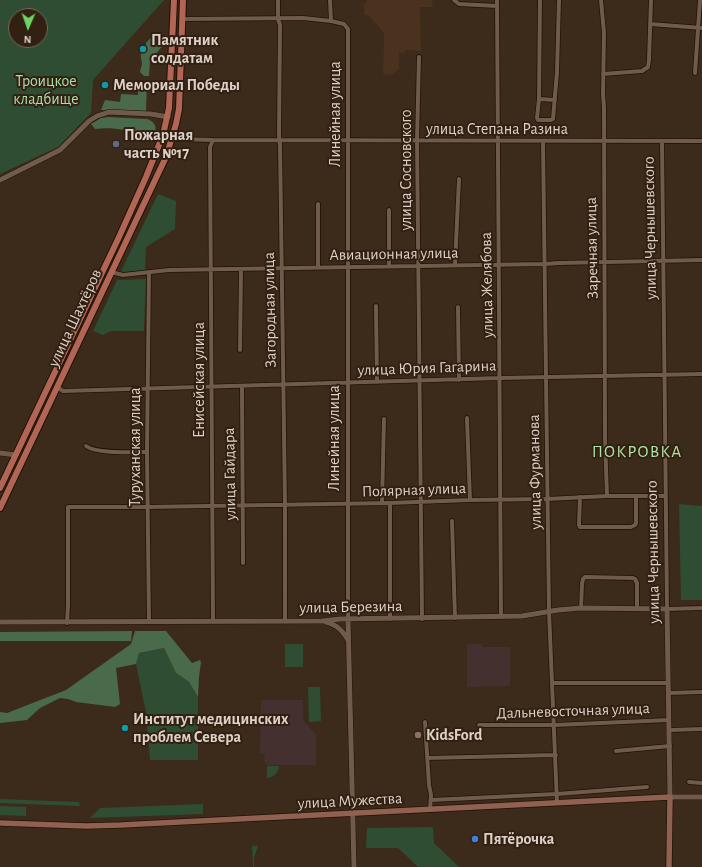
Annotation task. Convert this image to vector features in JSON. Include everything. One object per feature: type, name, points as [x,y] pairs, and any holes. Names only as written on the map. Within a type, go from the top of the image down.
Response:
[{"type":"main road","name":"улица Шахтёров","points":[[0,488],[119,237],[163,135],[168,116],[174,0]]},
{"type":"main road","name":"улица Шахтёров","points":[[0,508],[166,157],[179,109],[183,0]]},
{"type":"main road","name":"улица Мужества","points":[[0,823],[86,826],[121,825],[670,797]]},
{"type":"main road","name":"улица Чернышевского","points":[[669,867],[670,797]]},
{"type":"street","name":"Загородная улица","points":[[278,0],[278,19],[280,25],[279,140],[285,504],[285,621]]},
{"type":"street","points":[[182,19],[303,18],[331,21],[330,0]]},
{"type":"street","points":[[454,0],[459,4],[497,6]]},
{"type":"street","name":"улица Желябова","points":[[497,0],[501,617]]},
{"type":"street","points":[[540,0],[539,99],[537,119],[551,120],[553,119],[557,72],[559,0]]},
{"type":"street","name":"Заречная улица","points":[[601,0],[604,33],[603,141],[607,496]]},
{"type":"street","points":[[603,74],[642,71],[648,67],[651,0]]},
{"type":"street","points":[[695,72],[700,27],[700,0]]},
{"type":"street","name":"Линейная улица","points":[[331,21],[344,24],[348,29],[347,504],[348,641],[354,867]]},
{"type":"street","points":[[650,24],[700,27]]},
{"type":"street","name":"улица Сосновского","points":[[419,57],[417,140],[422,502],[422,619]]},
{"type":"street","points":[[539,99],[554,100]]},
{"type":"street","points":[[0,180],[60,150],[89,121],[97,116],[108,112],[168,116]]},
{"type":"street","name":"улица Степана Разина","points":[[172,138],[213,140],[702,141]]},
{"type":"street","name":"Енисейская улица","points":[[213,140],[210,147],[212,269],[211,386],[213,621]]},
{"type":"street","name":"улица Фурманова","points":[[543,141],[549,611],[555,725],[557,803]]},
{"type":"street","name":"улица Чернышевского","points":[[662,141],[665,496],[670,797]]},
{"type":"street","points":[[455,265],[459,178]]},
{"type":"street","points":[[318,204],[318,267]]},
{"type":"street","points":[[389,210],[389,266]]},
{"type":"street","name":"Авиационная улица","points":[[111,272],[123,275],[169,270],[702,260]]},
{"type":"street","points":[[240,269],[240,350]]},
{"type":"street","name":"Туруханская улица","points":[[148,622],[147,388],[150,272]]},
{"type":"street","points":[[376,306],[377,382]]},
{"type":"street","points":[[458,307],[459,380]]},
{"type":"street","name":"улица Юрия Гагарина","points":[[57,387],[63,391],[500,378],[702,374]]},
{"type":"street","name":"улица Гайдара","points":[[242,386],[243,563]]},
{"type":"street","points":[[467,418],[470,500]]},
{"type":"street","points":[[382,503],[384,419]]},
{"type":"street","points":[[86,446],[91,449],[147,452]]},
{"type":"street","points":[[0,453],[16,455]]},
{"type":"street","name":"Полярная улица","points":[[67,623],[68,506],[147,507],[347,504],[607,496],[665,496]]},
{"type":"street","points":[[580,498],[580,527],[632,527],[636,523],[636,496]]},
{"type":"street","points":[[390,503],[390,619]]},
{"type":"street","points":[[452,520],[455,618]]},
{"type":"street","points":[[581,608],[582,580],[586,577],[633,578],[637,580],[637,609]]},
{"type":"street","name":"улица Березина","points":[[0,622],[67,623],[322,621],[348,619],[501,617],[533,615],[549,611],[581,608],[702,608]]},
{"type":"street","points":[[322,621],[334,624],[339,628],[348,641]]},
{"type":"street","points":[[552,683],[668,683]]},
{"type":"street","points":[[668,693],[702,692]]},
{"type":"street","name":"Дальневосточная улица","points":[[479,725],[555,725],[669,720]]},
{"type":"street","points":[[425,722],[431,800],[430,810]]},
{"type":"street","name":"Дальневосточная улица","points":[[670,730],[702,729]]},
{"type":"street","points":[[616,751],[670,746]]},
{"type":"street","points":[[427,758],[556,756]]},
{"type":"street","points":[[689,782],[702,783]]},
{"type":"street","points":[[431,800],[557,794],[646,787]]},
{"type":"street","name":"улица Мужества","points":[[670,797],[702,797]]},
{"type":"shaded area","points":[[367,0],[432,0],[433,7],[420,7],[421,51],[406,50],[404,53],[399,53],[399,69],[391,75],[383,74],[384,33],[370,17],[364,14],[364,3],[367,3]]},
{"type":"shaded area","points":[[467,644],[481,644],[482,647],[510,647],[510,686],[467,687]]},
{"type":"shaded area","points":[[261,700],[303,700],[303,720],[316,735],[316,765],[267,765],[264,761],[265,754],[260,753]]},
{"type":"green space","name":"Троицкое кладбище","points":[[0,0],[164,0],[93,80],[91,113],[58,147],[0,174]]},
{"type":"green space","points":[[152,36],[155,36],[164,44],[150,61],[149,76],[144,76],[140,72],[142,63],[141,54],[142,51],[146,49],[146,43]]},
{"type":"green space","points":[[138,83],[147,83],[146,111],[101,110],[105,100],[120,102],[121,94],[138,95]]},
{"type":"green space","points":[[101,118],[147,119],[154,123],[156,128],[150,140],[143,139],[142,132],[110,128],[95,129],[91,124]]},
{"type":"green space","points":[[158,194],[176,201],[175,229],[146,247],[145,270],[121,271]]},
{"type":"green space","points":[[146,279],[144,331],[111,331],[103,335],[93,331],[117,280]]},
{"type":"green space","points":[[679,504],[702,506],[702,600],[681,600]]},
{"type":"green space","points":[[132,631],[131,641],[0,641],[0,632]]},
{"type":"green space","points":[[135,631],[166,631],[192,663],[200,660],[198,697],[189,682],[176,673],[164,648],[139,653],[136,664],[116,668],[120,704],[115,707],[76,702],[60,698],[40,708],[27,720],[0,723],[0,712],[7,713],[66,690],[131,644]]},
{"type":"green space","points":[[285,644],[303,644],[303,667],[285,667]]},
{"type":"green space","points":[[164,648],[176,673],[189,682],[198,697],[198,760],[150,760],[146,713],[136,664],[139,653]]},
{"type":"green space","points":[[308,687],[320,687],[321,721],[309,722]]},
{"type":"green space","points":[[267,766],[279,766],[278,771],[272,777],[267,778]]},
{"type":"green space","points":[[0,799],[79,802],[80,806],[0,803]]},
{"type":"green space","points":[[203,804],[203,814],[90,818],[100,808]]},
{"type":"green space","points":[[0,806],[26,807],[26,816],[0,815]]},
{"type":"green space","points":[[433,827],[434,843],[459,867],[418,867],[398,848],[366,848],[367,828]]},
{"type":"green space","points":[[252,846],[258,846],[254,858],[254,867],[253,867]]},
{"type":"place","name":"Памятник солдатам","points":[[143,49]]},
{"type":"place","name":"Мемориал Победы","points":[[105,85]]},
{"type":"place","name":"Пожарная часть №17","points":[[116,144]]},
{"type":"place","name":"Институт медицинских проблем Севера","points":[[125,728]]},
{"type":"place","name":"KidsFord","points":[[418,735]]},
{"type":"place","name":"Пятёрочка","points":[[475,839]]},
{"type":"district","name":"ПОКРОВКА","points":[[637,452]]}]
